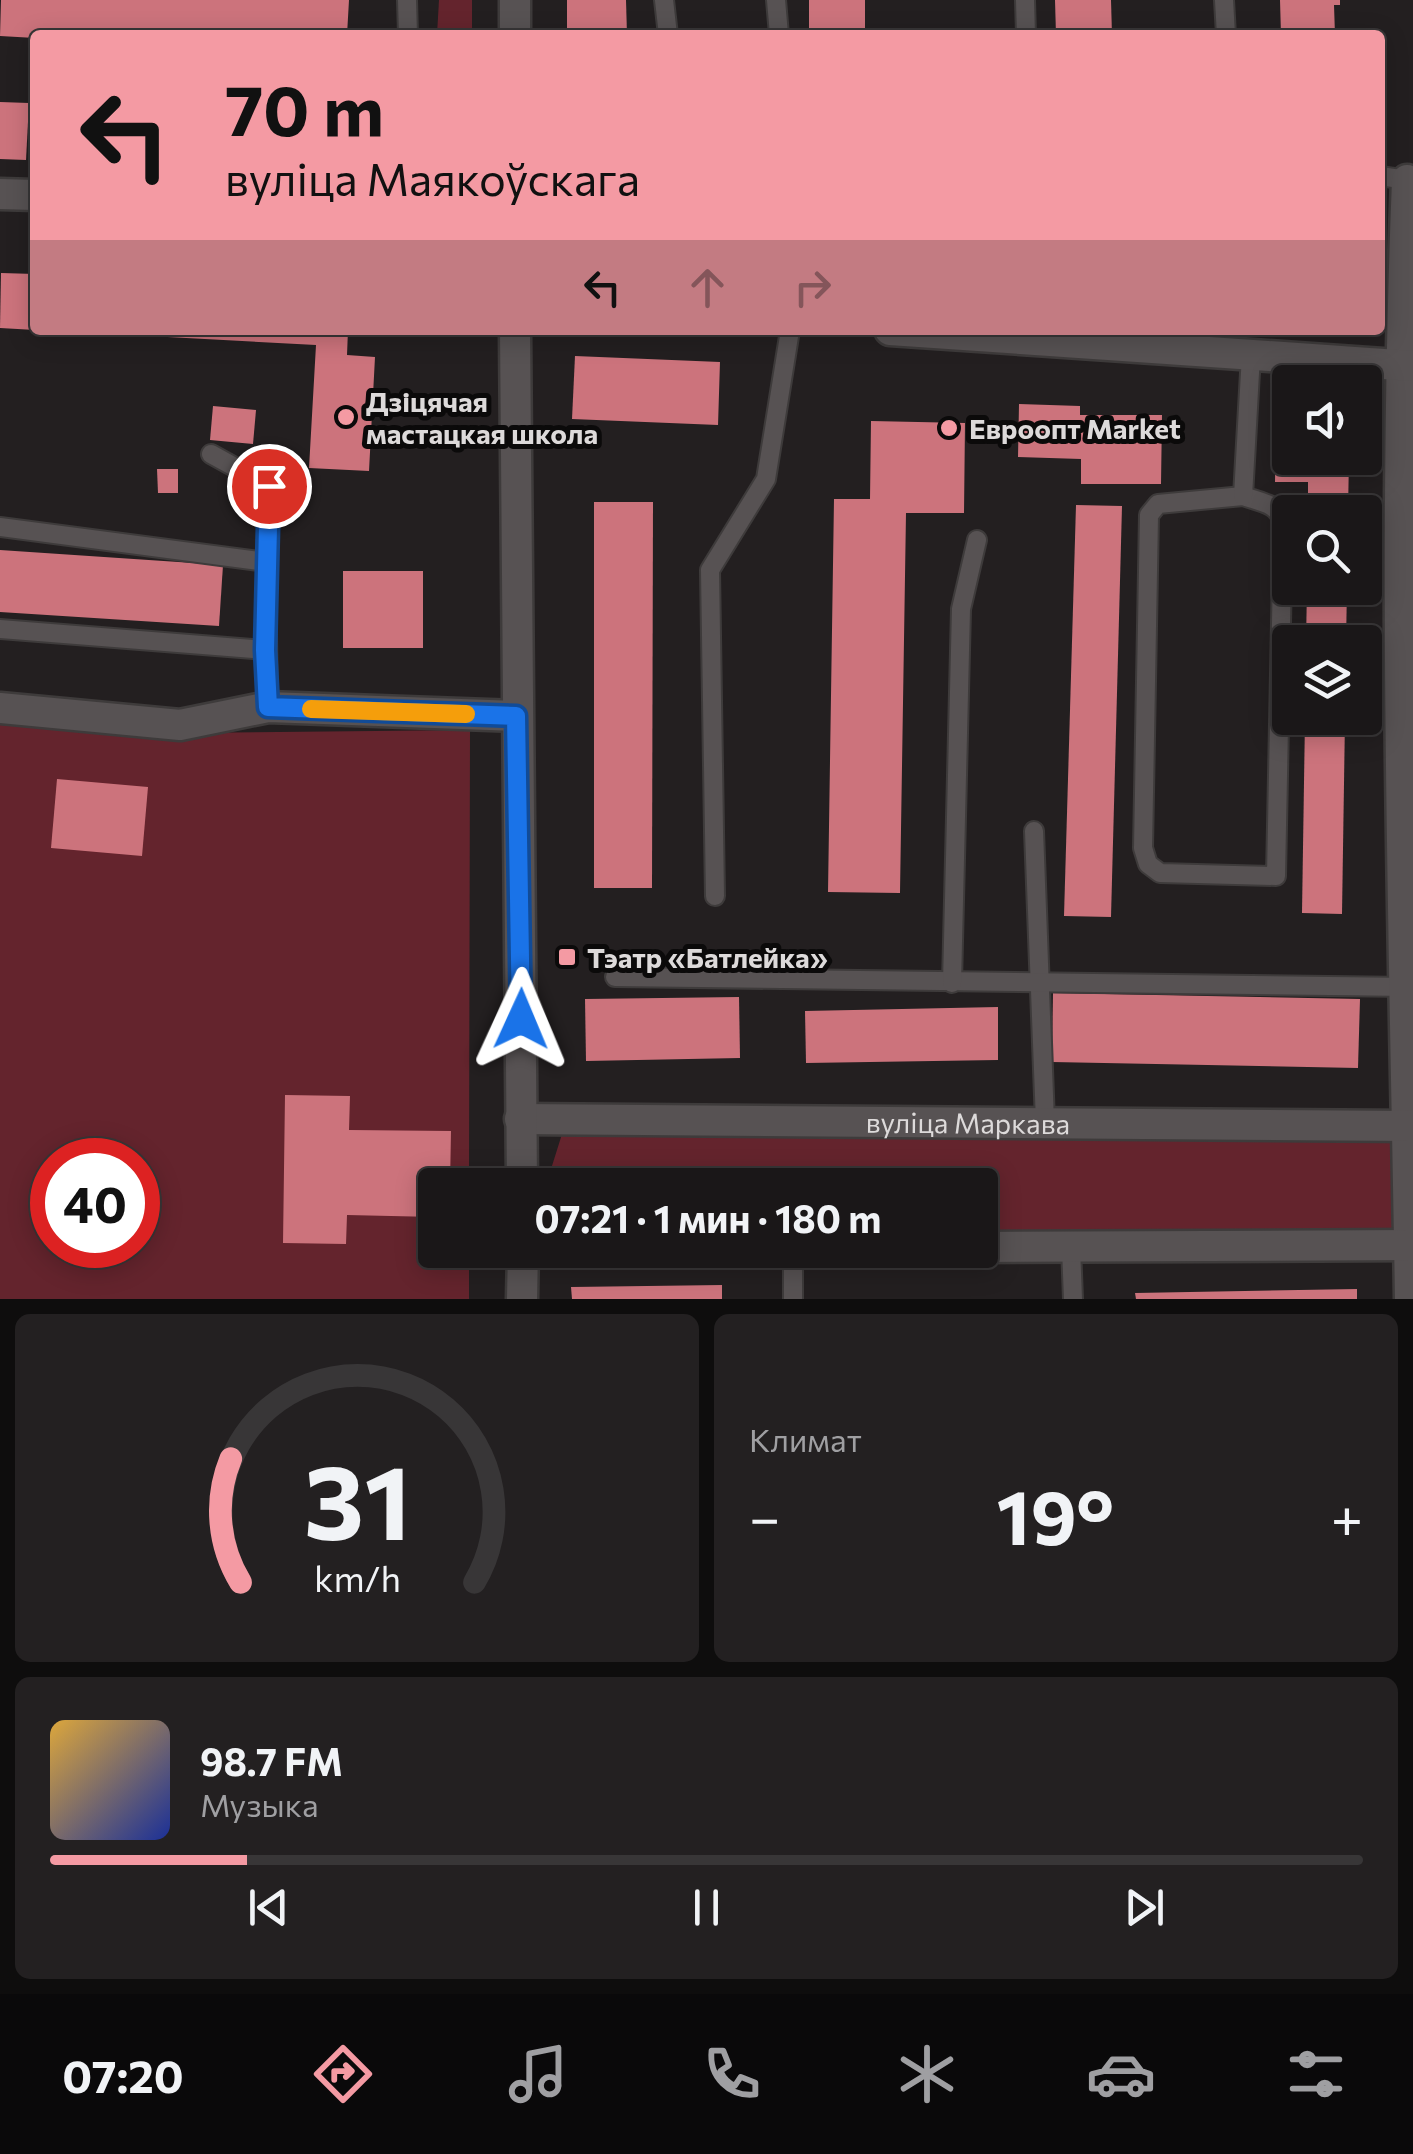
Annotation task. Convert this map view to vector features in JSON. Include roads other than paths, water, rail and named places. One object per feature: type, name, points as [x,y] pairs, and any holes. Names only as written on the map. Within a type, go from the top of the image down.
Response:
[{"type":"street","points":[[515,0],[516,30]]},
{"type":"street","points":[[1393,178],[1407,365],[1410,1299]]},
{"type":"street","points":[[0,194],[30,195]]},
{"type":"street","points":[[515,335],[521,1168]]},
{"type":"street","points":[[962,335],[1407,365]]},
{"type":"street","points":[[0,708],[180,725],[268,707],[516,716]]},
{"type":"street","name":"вуліца Маркава","points":[[520,1119],[1409,1126]]},
{"type":"street","points":[[998,1246],[1411,1245]]},
{"type":"street","points":[[522,1268],[522,1299]]},
{"type":"lane","points":[[407,0],[408,30]]},
{"type":"lane","points":[[664,0],[667,30]]},
{"type":"lane","points":[[776,0],[779,30]]},
{"type":"lane","points":[[1025,0],[1026,30]]},
{"type":"lane","points":[[1224,0],[1226,30]]},
{"type":"lane","points":[[715,896],[710,570],[766,479],[789,335]]},
{"type":"lane","points":[[1243,496],[1251,355]]},
{"type":"lane","points":[[211,454],[269,486],[265,650],[268,707]]},
{"type":"lane","points":[[1243,496],[1271,505],[1280,512],[1283,522],[1276,876],[1160,873],[1148,864],[1143,848],[1149,515],[1158,504],[1243,496]]},
{"type":"lane","points":[[0,527],[266,562]]},
{"type":"lane","points":[[952,982],[961,609],[976,540]]},
{"type":"lane","points":[[0,629],[265,650]]},
{"type":"lane","points":[[1034,831],[1044,1122]]},
{"type":"lane","points":[[616,977],[1408,987]]},
{"type":"lane","points":[[1070,1246],[1072,1299]]},
{"type":"lane","points":[[792,1299],[793,1268]]},
{"type":"place","name":"Дзіцячая мастацкая школа","points":[[346,417]]},
{"type":"place","name":"Евроопт Market","points":[[949,428]]},
{"type":"place","name":"Тэатр «Батлейка»","points":[[567,957]]}]
